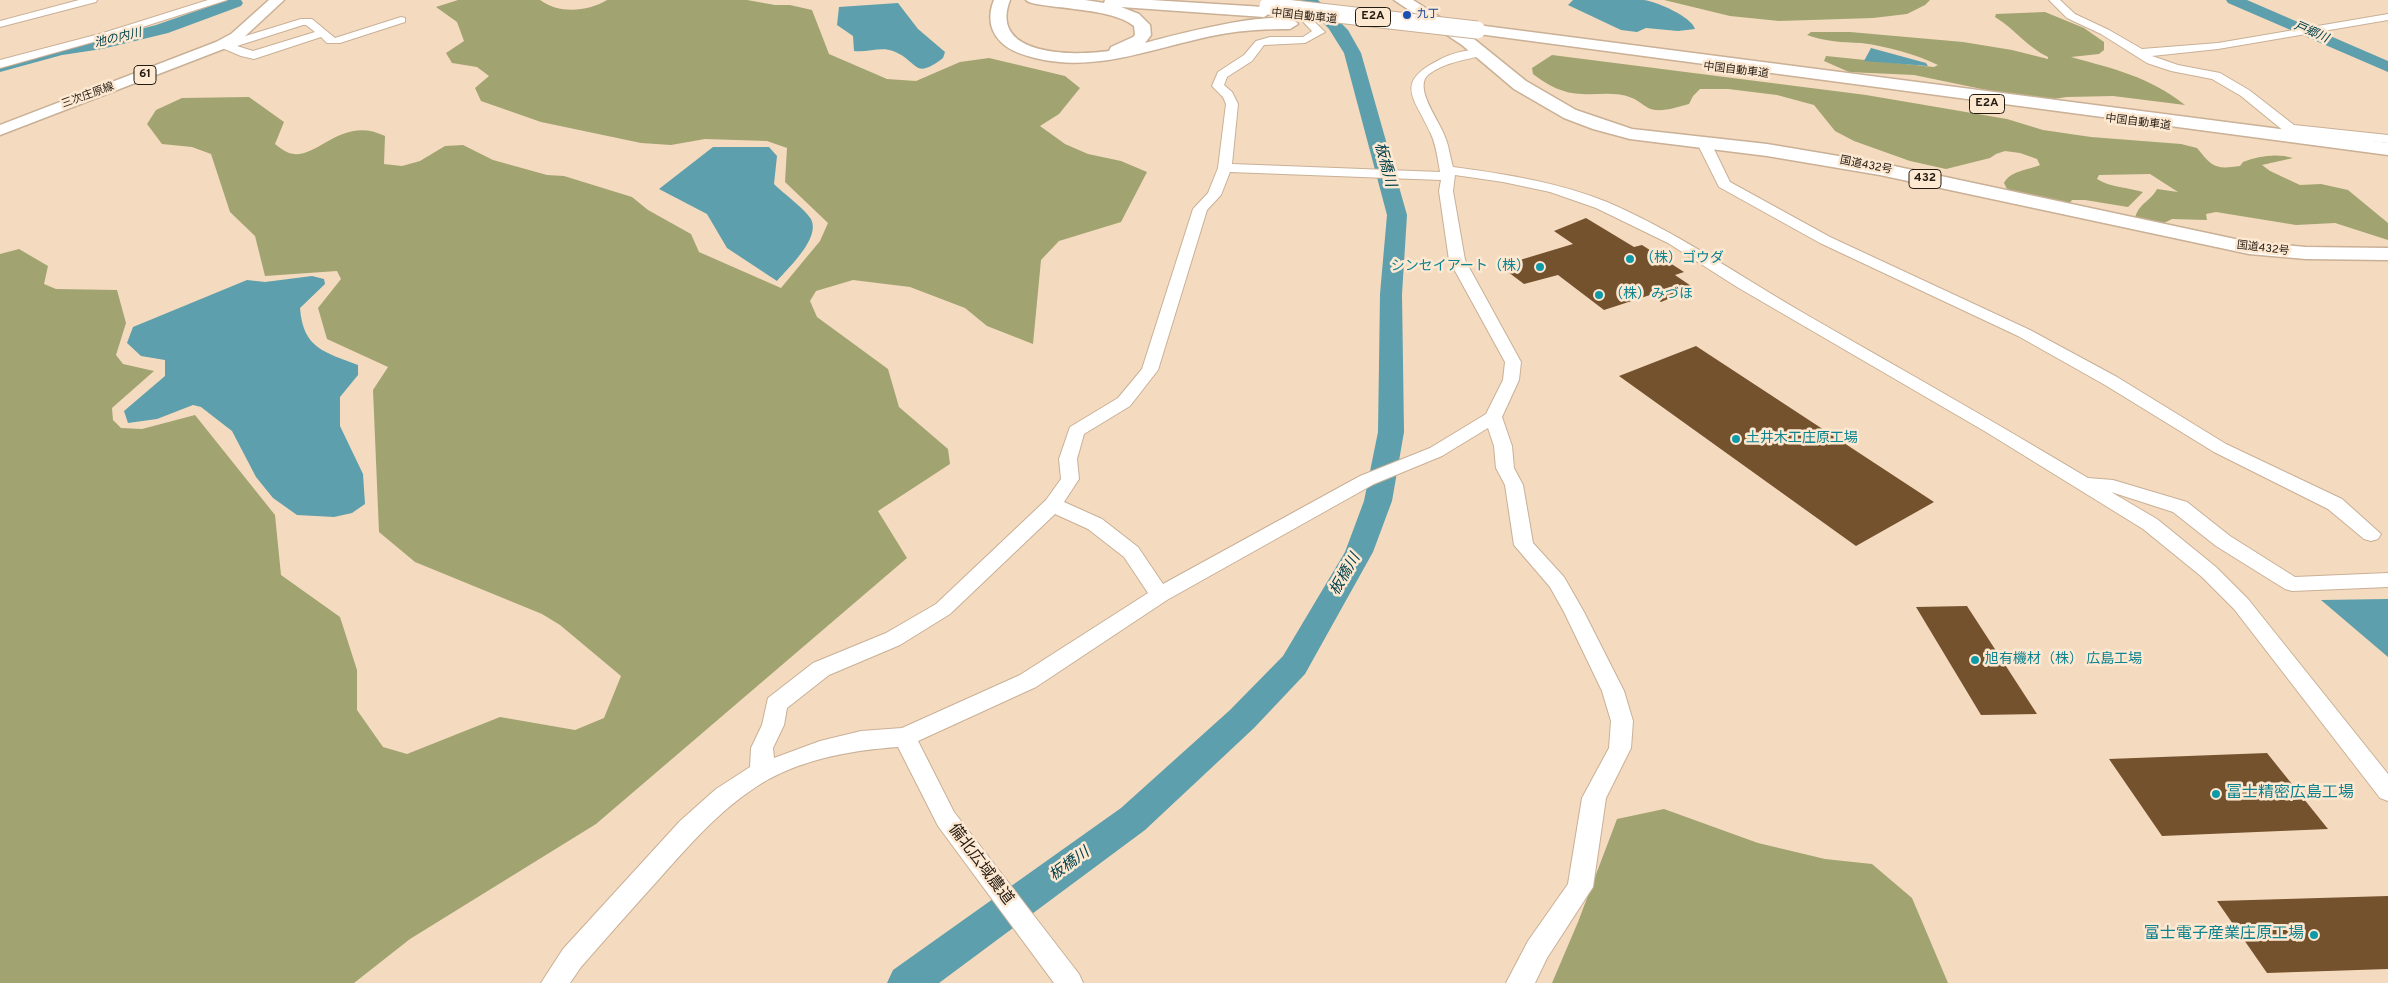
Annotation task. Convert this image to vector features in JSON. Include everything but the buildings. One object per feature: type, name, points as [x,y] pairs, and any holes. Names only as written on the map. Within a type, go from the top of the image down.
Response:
[{"type":"highway","points":[[1002,0],[998,16],[1000,29],[1004,36],[1022,48],[1035,53],[1068,58],[1100,58],[1134,53],[1221,29],[1290,24],[1479,37],[1588,48]]},
{"type":"highway","points":[[1014,0],[1009,15],[1012,29],[1023,40],[1041,48],[1082,54],[1113,51],[1134,43],[1144,32],[1143,26],[1136,19],[1115,10],[1078,3],[1034,0]]},
{"type":"highway","name":"中国自動車道","points":[[1083,0],[1270,10]]},
{"type":"highway","name":"中国自動車道","points":[[1196,0],[1479,37]]},
{"type":"highway","points":[[1290,0],[1479,37]]},
{"type":"highway","name":"国道432号","points":[[1393,0],[1479,37],[1520,84],[1570,114],[1630,134],[1705,145],[1785,153],[1880,169],[2166,232],[2249,248],[2306,254],[2388,254]]},
{"type":"highway","name":"国道432号","points":[[1402,0],[1468,42],[1479,37]]},
{"type":"highway","name":"中国自動車道","points":[[1588,48],[2388,149]]},
{"type":"highway","name":"中国自動車道","points":[[1588,48],[2388,156]]},
{"type":"main road","name":"三次庄原線","points":[[0,130],[224,46],[277,0]]},
{"type":"street","points":[[0,24],[92,0]]},
{"type":"street","points":[[0,64],[108,35],[196,6],[222,0]]},
{"type":"street","points":[[762,772],[762,748],[773,725],[776,704],[821,669],[893,639],[943,609],[1053,505],[1070,479],[1068,459],[1076,431],[1124,402],[1150,370],[1200,209],[1214,195],[1224,168],[1232,104],[1228,95],[1218,86],[1222,75],[1248,58],[1260,43],[1270,40],[1305,40],[1319,32],[1286,0]]},
{"type":"street","points":[[2054,0],[2065,12],[2105,32],[2140,54],[2175,68],[2216,76],[2245,93],[2290,129],[2388,140]]},
{"type":"street","points":[[2140,54],[2218,46],[2388,17]]},
{"type":"street","points":[[224,46],[301,22],[308,21],[332,41],[336,41],[401,20]]},
{"type":"street","points":[[224,46],[246,55],[254,55],[323,33]]},
{"type":"street","points":[[554,983],[572,958],[689,828],[724,796],[762,772],[820,750],[861,740],[904,737],[1028,681],[1160,595],[1367,480],[1436,452],[1493,417],[1511,380],[1513,362],[1456,260],[1446,191],[1447,173],[1440,137],[1417,93],[1418,81],[1424,72],[1450,59],[1479,37]]},
{"type":"street","points":[[1705,145],[1724,184],[1825,240],[2024,333],[2111,381],[2220,448],[2335,504],[2371,534]]},
{"type":"street","points":[[1224,168],[1447,173],[1504,178],[1554,189],[1601,205],[1657,232],[2082,482],[2150,524],[2172,540],[2241,604],[2388,791]]},
{"type":"street","points":[[1493,417],[1503,446],[1505,468],[1514,485],[1524,545],[1557,582],[1574,612],[1613,691],[1622,721],[1620,748],[1594,798],[1580,887],[1537,950],[1527,973],[1519,983]]},
{"type":"street","points":[[2082,482],[2113,486],[2180,507],[2223,541],[2292,584],[2388,580]]},
{"type":"street","points":[[1053,505],[1095,524],[1131,552],[1160,595]]},
{"type":"street","name":"備北広域農道","points":[[904,737],[946,819],[1070,983]]},
{"type":"green space","points":[[458,0],[540,0],[556,8],[573,10],[591,7],[607,0],[747,0],[775,5],[790,5],[812,10],[829,54],[887,79],[916,81],[960,62],[989,58],[1065,76],[1080,88],[1059,114],[1040,126],[1065,144],[1088,154],[1121,161],[1147,172],[1121,222],[1059,241],[1041,260],[1033,344],[987,326],[965,308],[910,287],[853,280],[816,291],[810,301],[817,317],[888,369],[899,407],[948,449],[950,464],[878,511],[907,558],[596,824],[410,939],[354,983],[0,983],[0,254],[19,249],[48,266],[44,284],[56,289],[117,290],[126,323],[116,355],[123,364],[154,371],[112,408],[113,420],[121,428],[142,429],[195,415],[275,515],[281,575],[340,617],[357,670],[357,710],[383,747],[407,754],[500,717],[575,730],[604,718],[621,676],[560,625],[542,614],[415,562],[379,532],[373,390],[388,367],[327,339],[318,308],[341,279],[337,271],[265,276],[255,236],[230,212],[211,154],[192,147],[162,144],[147,124],[156,110],[182,98],[249,97],[284,122],[275,144],[289,153],[299,154],[309,151],[342,134],[355,131],[369,131],[385,136],[384,164],[402,166],[420,161],[445,146],[463,145],[493,160],[547,175],[564,176],[632,197],[648,210],[691,234],[699,252],[781,288],[820,241],[828,223],[785,182],[787,148],[767,141],[705,139],[671,145],[641,143],[541,122],[481,101],[475,88],[489,76],[477,67],[452,63],[446,53],[464,41],[457,22],[436,7]]},
{"type":"green space","points":[[1664,0],[1930,0],[1925,5],[1907,14],[1873,18],[1779,21],[1730,16]]},
{"type":"green space","points":[[2045,12],[2084,28],[2104,42],[2104,50],[2099,54],[2071,57],[2144,80],[2185,105],[2113,96],[2067,97],[2047,100],[2006,94],[1914,75],[1849,72],[1824,61],[1826,56],[1934,67],[1938,65],[1920,57],[1890,48],[1871,44],[1827,40],[1807,35],[1811,32],[1850,32],[1963,42],[2012,50],[2048,59],[2048,57],[1995,17],[1996,14]]},
{"type":"green space","points":[[1552,55],[1866,95],[2007,119],[2043,130],[2091,137],[2181,144],[2197,148],[2210,163],[2219,167],[2240,166],[2243,162],[2261,157],[2287,156],[2293,158],[2262,165],[2270,171],[2300,185],[2321,184],[2348,190],[2388,223],[2388,240],[2335,223],[2296,225],[2216,212],[2206,214],[2207,220],[2172,219],[2164,223],[2135,218],[2142,205],[2157,189],[2178,192],[2150,174],[2099,175],[2097,179],[2108,184],[2143,192],[2128,207],[2085,200],[2072,200],[2069,204],[2008,191],[2004,183],[2007,179],[2015,173],[2040,165],[2037,159],[2020,153],[2005,151],[1990,158],[1946,169],[1910,161],[1854,141],[1835,131],[1814,105],[1777,95],[1728,89],[1700,89],[1693,96],[1689,104],[1659,110],[1646,107],[1635,99],[1626,96],[1575,94],[1562,91],[1533,74],[1532,68]]},
{"type":"green space","points":[[1664,809],[1758,843],[1825,859],[1872,864],[1912,898],[1948,983],[1552,983],[1578,922],[1617,819]]},
{"type":"water","points":[[1573,0],[1649,1],[1681,15],[1695,29],[1678,31],[1646,28],[1637,32],[1621,30],[1568,5]]},
{"type":"water","points":[[898,3],[918,29],[945,52],[943,58],[933,65],[921,69],[901,55],[888,50],[854,51],[853,36],[837,25],[839,7]]},
{"type":"water","points":[[1871,48],[1926,63],[1928,66],[1864,61]]},
{"type":"water","points":[[713,147],[769,147],[777,156],[774,184],[811,219],[813,227],[808,244],[777,281],[727,248],[707,214],[659,189]]},
{"type":"water","points":[[312,276],[324,279],[325,284],[300,308],[306,332],[311,341],[318,347],[358,365],[358,375],[340,397],[340,426],[363,474],[365,504],[352,513],[334,517],[297,515],[273,498],[256,477],[232,431],[201,407],[193,405],[157,419],[128,423],[124,411],[165,376],[165,360],[141,356],[127,343],[133,327],[247,280],[265,282]]},
{"type":"water","points":[[2388,599],[2388,657],[2321,600]]},
{"type":"waterway","name":"板橋川","points":[[907,983],[1133,819],[1242,719],[1294,665],[1359,552],[1378,501],[1391,432],[1391,294],[1397,215],[1356,64],[1348,43],[1327,17],[1309,0]]},
{"type":"waterway","name":"戸郷川","points":[[2234,0],[2388,67]]},
{"type":"waterway","name":"池の内川","points":[[0,67],[61,50],[102,44],[162,29],[235,3]]},
{"type":"place","name":"九丁","points":[[1407,15]]},
{"type":"place","name":"（株）ゴウダ","points":[[1630,259]]},
{"type":"place","name":"シンセイアート（株）","points":[[1540,267]]},
{"type":"place","name":"（株）みづほ","points":[[1599,295]]},
{"type":"place","name":"土井木工庄原工場","points":[[1736,439]]},
{"type":"place","name":"旭有機材（株） 広島工場","points":[[1975,660]]},
{"type":"place","name":"冨士精密広島工場","points":[[2216,794]]},
{"type":"place","name":"富士電子産業庄原工場","points":[[2314,935]]}]
